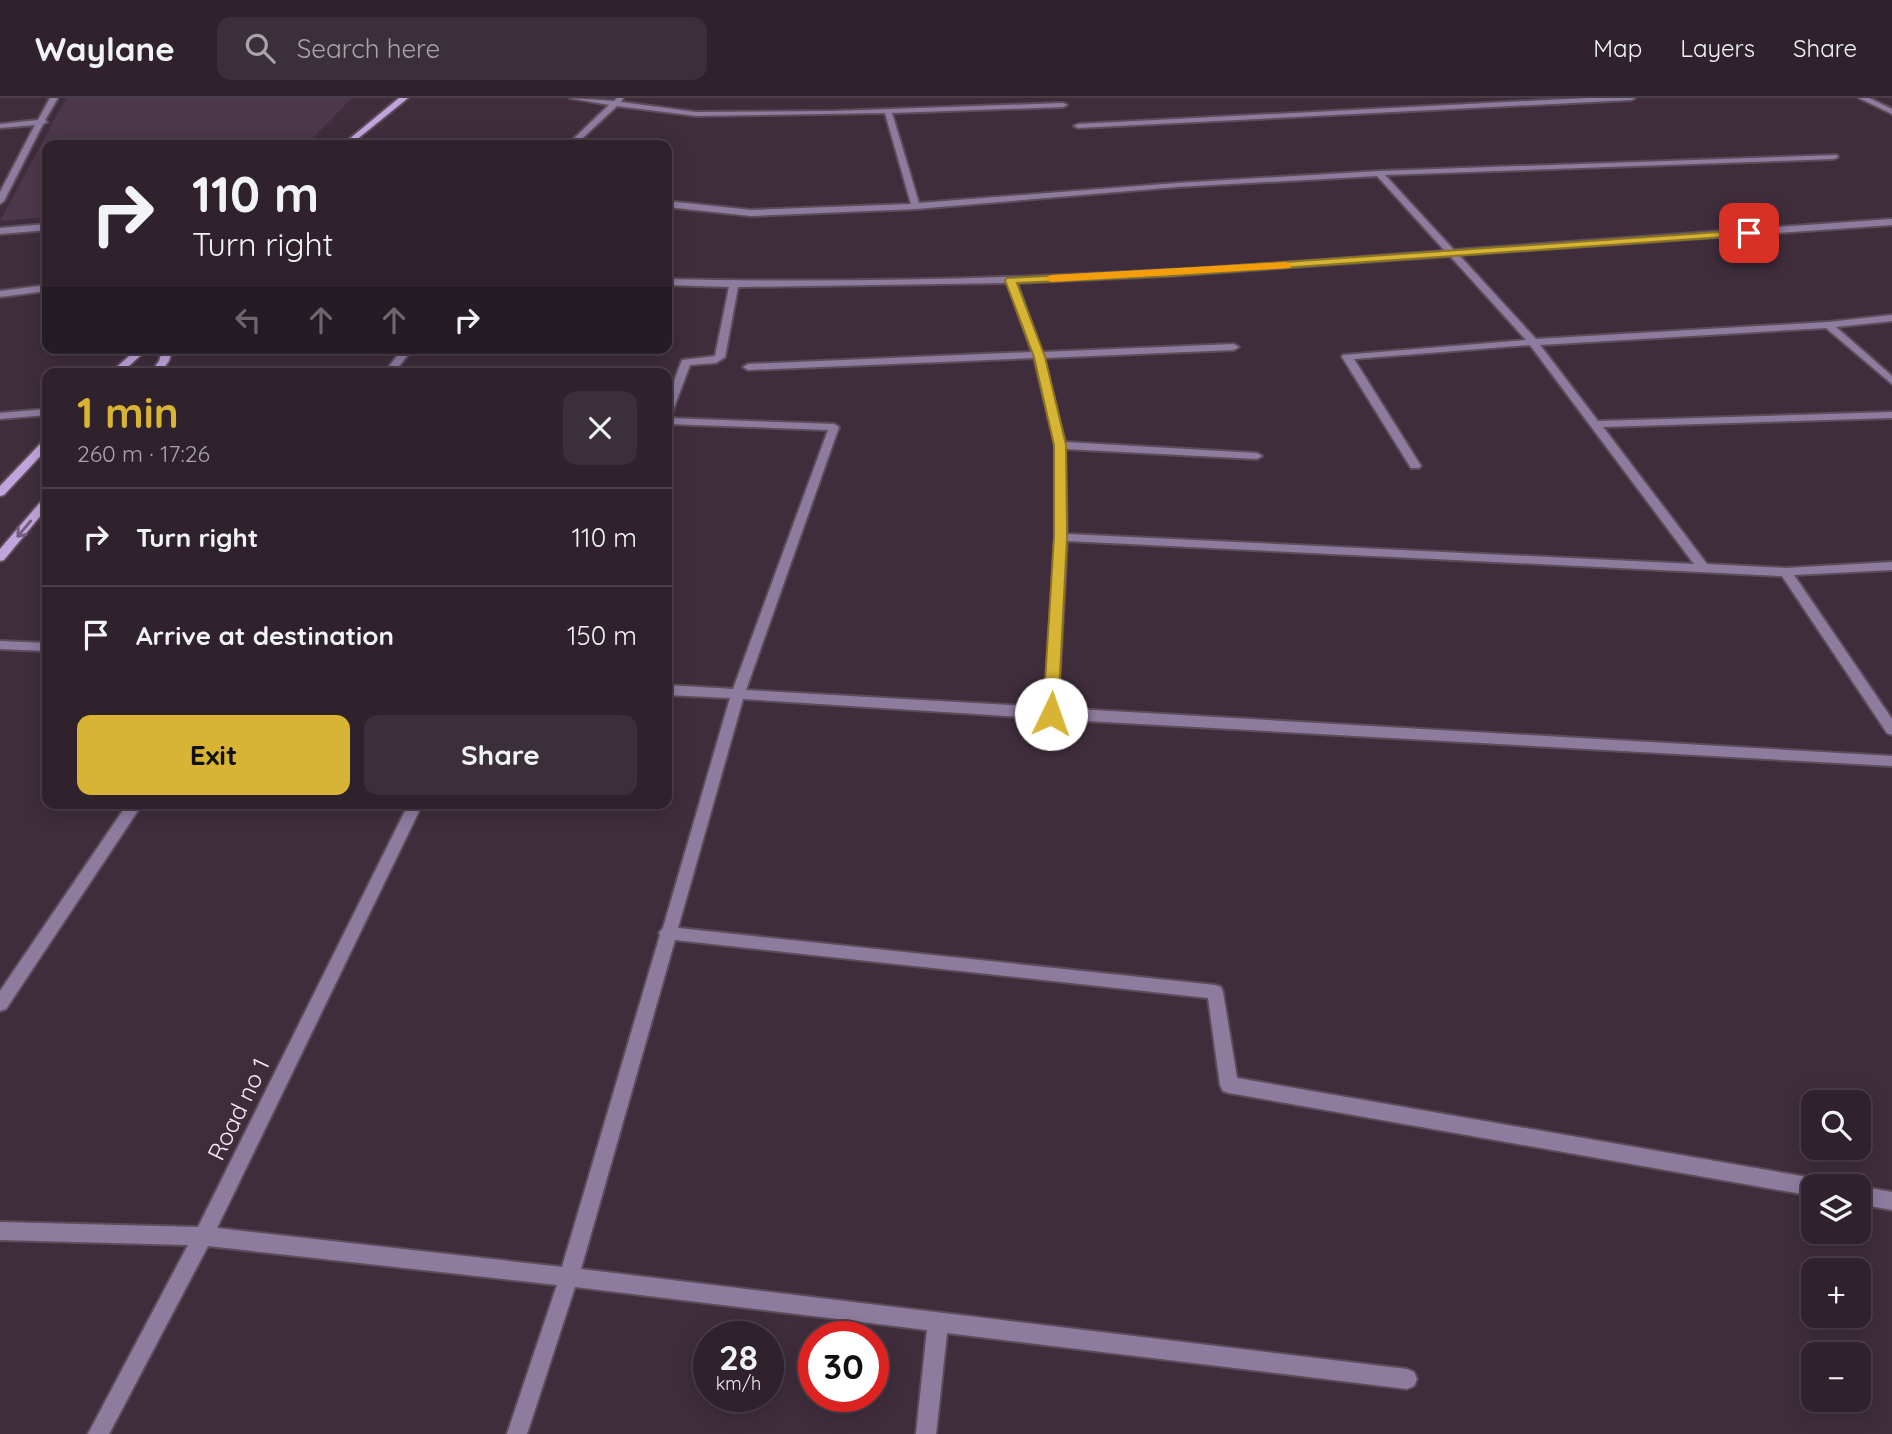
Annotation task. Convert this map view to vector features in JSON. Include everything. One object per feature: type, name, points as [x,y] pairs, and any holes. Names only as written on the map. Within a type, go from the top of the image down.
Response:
[{"type":"street","points":[[0,201],[54,98]]},
{"type":"street","points":[[352,140],[404,98]]},
{"type":"street","points":[[573,98],[618,100],[696,114],[1063,105]]},
{"type":"street","points":[[1422,98],[1432,108]]},
{"type":"street","points":[[1078,126],[1631,98]]},
{"type":"street","points":[[1863,98],[1892,112]]},
{"type":"street","points":[[576,140],[618,100]]},
{"type":"street","points":[[888,111],[916,206]]},
{"type":"street","points":[[0,126],[43,122]]},
{"type":"street","points":[[672,205],[751,213],[916,206],[1177,185],[1379,173],[1834,157]]},
{"type":"street","points":[[1379,173],[1533,342],[1702,566]]},
{"type":"street","points":[[0,175],[12,174]]},
{"type":"street","points":[[672,282],[734,284],[1011,280],[1168,273],[1892,222]]},
{"type":"street","points":[[0,231],[42,227]]},
{"type":"street","points":[[1011,280],[1039,357],[1060,445],[1061,537],[1051,714]]},
{"type":"street","points":[[672,400],[687,362],[716,360],[720,357],[734,284]]},
{"type":"street","points":[[0,294],[42,289]]},
{"type":"street","points":[[1415,466],[1347,357],[1533,342],[1828,325],[1892,318]]},
{"type":"street","points":[[1828,325],[1892,381]]},
{"type":"street","points":[[748,367],[1234,347]]},
{"type":"street","points":[[121,368],[137,354]]},
{"type":"street","points":[[393,368],[403,354]]},
{"type":"street","points":[[0,416],[42,412]]},
{"type":"street","points":[[1596,424],[1892,415]]},
{"type":"street","points":[[517,1434],[569,1277],[737,695],[834,427],[672,421]]},
{"type":"street","points":[[1060,445],[1257,456]]},
{"type":"street","points":[[0,493],[42,448]]},
{"type":"street","points":[[0,557],[42,507]]},
{"type":"street","points":[[1061,537],[1786,572],[1892,566]]},
{"type":"street","points":[[1786,572],[1892,730]]},
{"type":"street","points":[[0,645],[42,647]]},
{"type":"street","points":[[672,690],[1892,761]]},
{"type":"street","points":[[0,1004],[132,809]]},
{"type":"street","name":"Road no 1","points":[[98,1434],[203,1236],[413,809]]},
{"type":"street","points":[[667,933],[1215,992],[1229,1085],[1801,1185]]},
{"type":"street","points":[[1871,1197],[1892,1201]]},
{"type":"street","points":[[0,1231],[203,1236],[569,1277],[1407,1379]]},
{"type":"street","points":[[926,1434],[938,1324]]},
{"type":"shaded area","points":[[66,98],[352,98],[311,140],[43,140]]},
{"type":"shaded area","points":[[42,143],[42,217],[0,221]]},
{"type":"slow traffic","points":[[1051,278],[1286,265]]},
{"type":"route","points":[[1051,714],[1061,537],[1060,445],[1039,357],[1011,280],[1168,273],[1749,233]]}]
